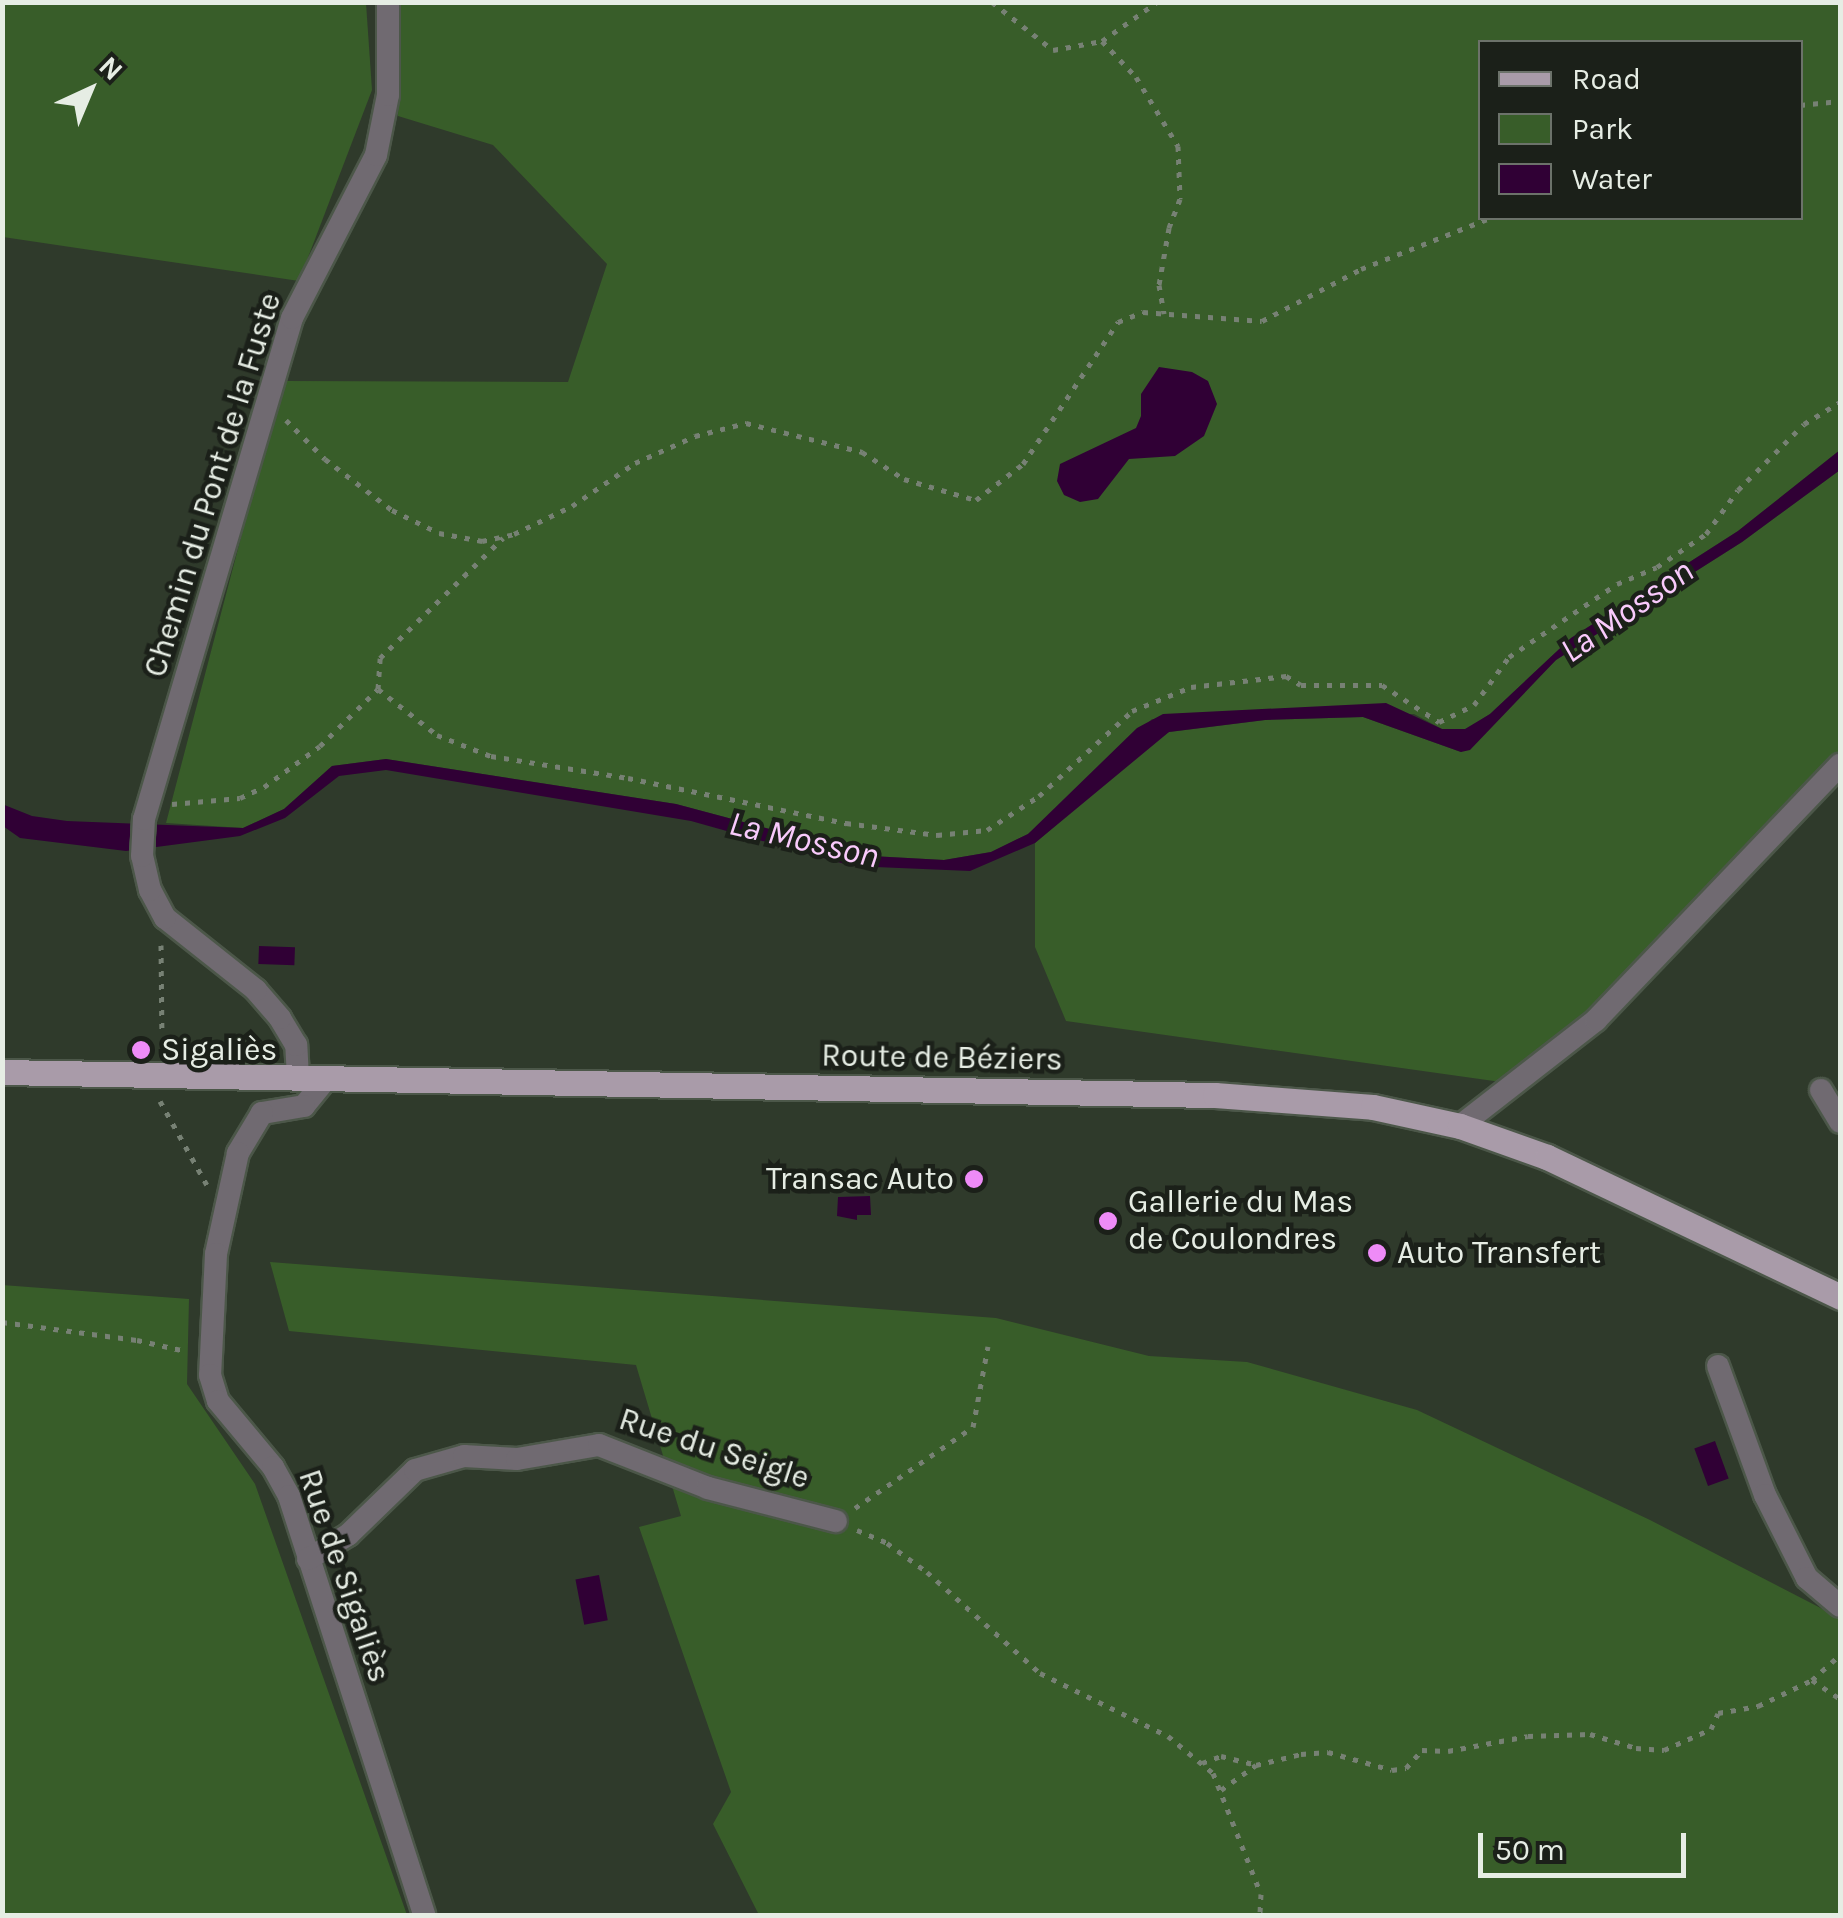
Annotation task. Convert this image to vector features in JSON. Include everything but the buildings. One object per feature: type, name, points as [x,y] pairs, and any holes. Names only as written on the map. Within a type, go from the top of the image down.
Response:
[{"type":"main road","name":"Route de Béziers","points":[[2,1072],[1215,1094],[1373,1106],[1460,1126],[1602,1179],[1840,1296]]},
{"type":"street","name":"Chemin du Pont de la Fuste","points":[[164,918],[150,890],[142,856],[147,811],[292,318],[376,155],[388,95],[388,2]]},
{"type":"street","points":[[1460,1126],[1596,1020],[1840,764]]},
{"type":"street","points":[[164,918],[256,990],[280,1018],[296,1046],[298,1078]]},
{"type":"street","name":"Rue de Sigaliès","points":[[325,1080],[304,1106],[262,1114],[238,1153],[224,1212],[208,1356],[218,1401],[273,1467],[289,1496],[425,1916]]},
{"type":"street","points":[[1821,1090],[1840,1122]]},
{"type":"street","points":[[1718,1366],[1765,1495],[1798,1561],[1807,1578],[1840,1606]]},
{"type":"street","name":"Rue du Seigle","points":[[308,1559],[334,1547],[415,1470],[464,1456],[517,1459],[599,1445],[708,1488],[836,1521]]},
{"type":"path","points":[[992,2],[1053,50],[1102,41],[1156,2]]},
{"type":"path","points":[[1102,41],[1136,77],[1178,146],[1180,200],[1168,228],[1159,284],[1164,314]]},
{"type":"path","points":[[1803,104],[1840,100]]},
{"type":"path","points":[[266,400],[325,459],[392,510],[439,533],[482,541],[505,536],[572,506],[635,463],[694,436],[746,423],[862,452],[904,479],[976,500],[1023,464],[1118,322],[1143,312],[1262,321],[1361,269],[1485,220]]},
{"type":"path","points":[[378,689],[437,735],[492,756],[628,778],[846,824],[938,835],[987,830],[1039,796],[1132,711],[1191,687],[1286,676],[1301,686],[1382,685],[1439,722],[1474,705],[1509,657],[1617,584],[1658,568],[1706,534],[1738,490],[1804,424],[1840,402]]},
{"type":"path","points":[[147,811],[240,798],[264,787],[320,746],[378,689],[380,658],[505,536]]},
{"type":"path","points":[[162,1034],[160,933],[164,918]]},
{"type":"path","points":[[160,1101],[224,1212]]},
{"type":"path","points":[[2,1322],[137,1340],[208,1356]]},
{"type":"path","points":[[836,1521],[973,1427],[988,1346]]},
{"type":"path","points":[[836,1521],[887,1543],[927,1572],[1040,1673],[1168,1736],[1213,1773],[1261,1894],[1260,1916]]},
{"type":"path","points":[[1221,1790],[1256,1765],[1301,1754],[1328,1752],[1392,1770],[1406,1768],[1422,1750],[1448,1751],[1528,1736],[1590,1734],[1636,1748],[1664,1750],[1711,1729],[1718,1713],[1758,1706],[1812,1680],[1840,1655]]},
{"type":"path","points":[[1812,1680],[1840,1699]]},
{"type":"path","points":[[1201,1763],[1222,1756],[1256,1765]]},
{"type":"green space","points":[[3,3],[366,3],[372,90],[299,281],[3,237]]},
{"type":"green space","points":[[400,3],[1840,3],[1840,450],[1738,531],[1571,638],[1490,714],[1467,729],[1442,729],[1414,714],[1152,719],[1055,812],[1028,834],[991,852],[944,860],[871,856],[676,804],[386,759],[332,766],[284,809],[243,828],[166,823],[282,381],[568,382],[607,264],[493,145],[398,116]]},
{"type":"green space","points":[[1840,470],[1840,760],[1591,1013],[1501,1082],[1066,1021],[1035,947],[1035,843],[1150,743],[1169,732],[1265,720],[1363,717],[1461,752],[1556,660],[1742,542]]},
{"type":"green space","points":[[270,1262],[996,1318],[1149,1356],[1247,1362],[1417,1410],[1650,1520],[1840,1618],[1840,1915],[759,1915],[713,1824],[731,1792],[639,1527],[681,1516],[636,1365],[289,1331]]},
{"type":"green space","points":[[2,1285],[189,1299],[187,1384],[255,1484],[407,1915],[3,1915]]},
{"type":"water","points":[[1159,367],[1192,372],[1208,381],[1217,404],[1204,436],[1175,456],[1129,459],[1098,499],[1080,502],[1064,495],[1057,481],[1060,464],[1136,428],[1141,416],[1141,394]]},
{"type":"water","name":"La Mosson","points":[[1840,450],[1840,470],[1742,542],[1556,660],[1470,750],[1461,752],[1363,717],[1265,720],[1169,732],[1035,843],[970,871],[852,866],[691,821],[386,770],[339,776],[285,818],[240,836],[126,851],[20,838],[3,826],[2,804],[32,816],[67,821],[243,828],[284,809],[332,766],[386,759],[676,804],[871,856],[944,860],[991,852],[1028,834],[1137,728],[1163,714],[1386,703],[1442,729],[1465,729],[1490,714],[1571,638],[1738,531]]},
{"type":"water","points":[[259,946],[295,947],[294,965],[258,964]]},
{"type":"water","points":[[870,1196],[871,1215],[857,1215],[857,1220],[837,1216],[838,1197]]},
{"type":"water","points":[[1715,1441],[1729,1479],[1708,1486],[1694,1449]]},
{"type":"water","points":[[599,1575],[608,1620],[584,1625],[575,1580]]},
{"type":"place","name":"Sigaliès","points":[[141,1050]]},
{"type":"place","name":"Transac Auto","points":[[974,1179]]},
{"type":"place","name":"Gallerie du Mas de Coulondres","points":[[1108,1221]]},
{"type":"place","name":"Auto Transfert","points":[[1377,1253]]}]
